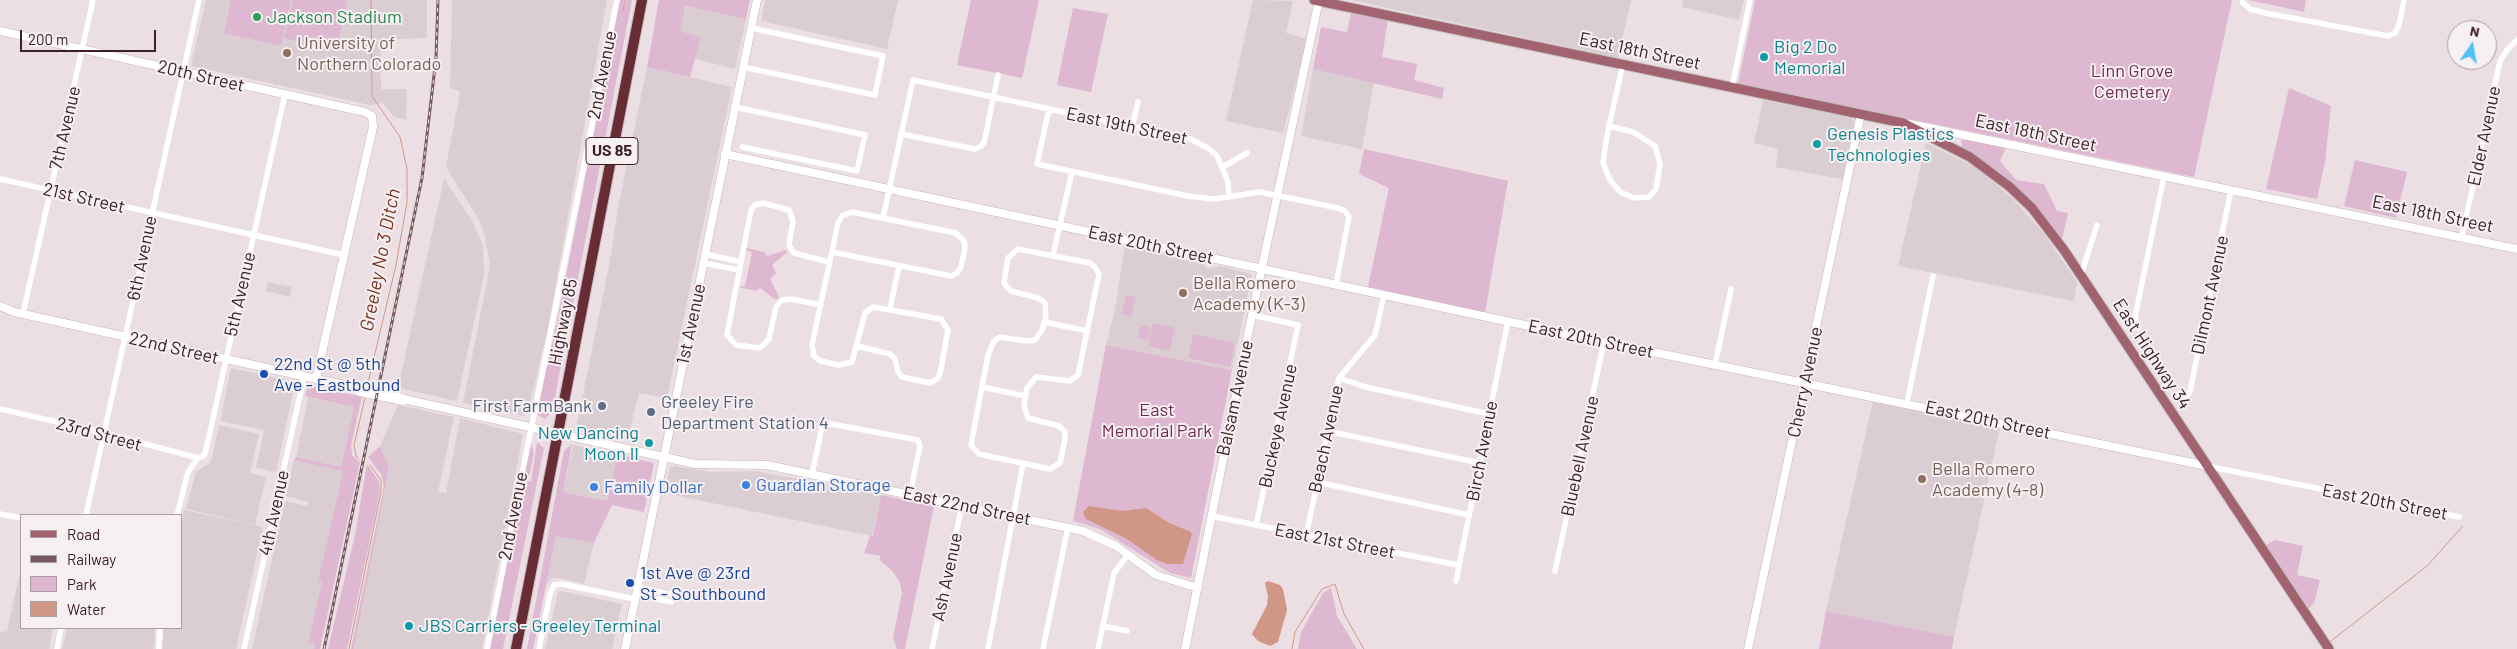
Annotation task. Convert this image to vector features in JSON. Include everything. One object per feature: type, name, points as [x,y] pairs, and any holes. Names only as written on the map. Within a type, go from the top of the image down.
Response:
[{"type":"highway","name":"Highway 85","points":[[516,649],[642,0]]},
{"type":"main road","name":"East 18th Street","points":[[1318,0],[1903,123]]},
{"type":"main road","name":"East Highway 34","points":[[1903,123],[1955,148],[1987,168],[2032,208],[2081,275],[2329,649]]},
{"type":"street","name":"7th Avenue","points":[[24,314],[93,0]]},
{"type":"street","name":"6th Avenue","points":[[86,514],[199,0]]},
{"type":"street","name":"2nd Avenue","points":[[486,649],[530,427],[554,321],[617,0]]},
{"type":"street","name":"1st Avenue","points":[[625,649],[757,0]]},
{"type":"street","name":"Balsam Avenue","points":[[1185,649],[1262,269],[1274,196],[1318,0]]},
{"type":"street","points":[[1732,87],[1750,0]]},
{"type":"street","points":[[2242,0],[2250,9],[2265,13],[2378,36],[2388,36],[2395,33],[2404,0]]},
{"type":"street","points":[[743,67],[875,95],[883,56],[751,28]]},
{"type":"street","name":"20th Street","points":[[0,31],[365,112],[372,116],[373,127],[344,255]]},
{"type":"street","name":"Elder Avenue","points":[[2462,236],[2500,61],[2517,40]]},
{"type":"street","points":[[1610,126],[1633,132],[1655,146],[1660,164],[1656,189],[1649,197],[1634,198],[1620,192],[1610,180],[1603,163],[1605,148],[1623,64]]},
{"type":"street","points":[[883,218],[901,134],[975,149],[980,147],[984,143],[998,75]]},
{"type":"street","name":"East 19th Street","points":[[901,134],[913,80],[1199,142],[1217,156],[1224,167]]},
{"type":"street","name":"5th Avenue","points":[[177,514],[188,472],[198,458],[204,456],[206,450],[285,94]]},
{"type":"street","points":[[1132,126],[1138,102]]},
{"type":"street","points":[[735,107],[866,135],[857,171],[742,147]]},
{"type":"street","points":[[1049,109],[1037,164],[1188,196],[1214,199],[1245,193],[1274,196],[1338,208],[1349,217],[1336,285]]},
{"type":"street","name":"Cherry Avenue","points":[[1748,649],[1862,114]]},
{"type":"street","name":"East 18th Street","points":[[1903,123],[2462,236],[2517,249]]},
{"type":"street","points":[[1955,148],[1959,134]]},
{"type":"street","points":[[1229,196],[1224,167],[1247,153]]},
{"type":"street","name":"East 20th Street","points":[[725,154],[1604,342],[2459,517]]},
{"type":"street","points":[[1053,255],[1072,172]]},
{"type":"street","points":[[2138,328],[2135,317],[2164,176]]},
{"type":"street","name":"21st Street","points":[[0,179],[344,255]]},
{"type":"street","name":"Dilmont Avenue","points":[[2185,400],[2190,391],[2231,190]]},
{"type":"street","points":[[821,305],[791,299],[782,300],[776,307],[766,344],[754,348],[736,344],[729,339],[726,331],[751,210],[755,205],[763,203],[782,207],[792,213],[793,221],[789,245],[794,253],[829,262]]},
{"type":"street","points":[[832,252],[946,276],[954,275],[961,267],[965,248],[964,241],[956,233],[883,218],[852,212],[842,216],[838,223],[829,262],[812,350],[814,356],[820,362],[844,366],[852,362],[865,312],[873,306],[941,319],[945,323],[948,332],[937,378],[927,383],[905,378],[898,372],[895,360],[890,354],[857,346]]},
{"type":"street","points":[[2081,275],[2097,225]]},
{"type":"street","points":[[1024,249],[1090,263],[1098,270],[1099,276],[1080,370],[1077,376],[1066,381],[1036,377],[1029,384],[1025,396],[1024,411],[1028,418],[1059,426],[1066,437],[1060,463],[1047,469],[979,454],[972,448],[971,441],[988,354],[994,340],[1005,337],[1027,341],[1035,340],[1041,334],[1044,322],[1045,303],[1038,298],[1011,291],[1004,280],[1008,258],[1014,250],[1024,249]]},
{"type":"street","points":[[706,254],[741,262]]},
{"type":"street","points":[[316,379],[344,255]]},
{"type":"street","points":[[704,263],[739,270]]},
{"type":"street","points":[[890,309],[898,266]]},
{"type":"street","points":[[1907,403],[1934,276]]},
{"type":"street","points":[[1715,365],[1731,289]]},
{"type":"street","name":"Beach Avenue","points":[[1306,536],[1339,378],[1376,335],[1384,295]]},
{"type":"street","name":"22nd Street","points":[[0,306],[24,314],[226,360],[348,386],[379,390],[408,400],[664,457]]},
{"type":"street","name":"Buckeye Avenue","points":[[1252,315],[1298,326],[1256,526]]},
{"type":"street","name":"Birch Avenue","points":[[1456,581],[1508,321]]},
{"type":"street","points":[[1044,322],[1088,331]]},
{"type":"street","name":"Bluebell Avenue","points":[[1556,571],[1604,342]]},
{"type":"street","name":"4th Avenue","points":[[244,649],[304,377]]},
{"type":"street","points":[[1339,378],[1366,388],[1489,414]]},
{"type":"street","points":[[982,387],[1025,396]]},
{"type":"street","name":"23rd Street","points":[[0,409],[198,458]]},
{"type":"street","points":[[812,474],[824,425],[829,422],[918,440],[920,443],[910,494]]},
{"type":"street","points":[[1327,432],[1480,463]]},
{"type":"street","name":"East 22nd Street","points":[[664,457],[705,465],[767,465],[1068,527],[1104,539],[1156,575],[1198,588]]},
{"type":"street","points":[[988,649],[1024,464]]},
{"type":"street","points":[[1317,482],[1469,515]]},
{"type":"street","name":"Ash Avenue","points":[[932,649],[962,505]]},
{"type":"street","points":[[0,514],[20,518]]},
{"type":"street","name":"East 21st Street","points":[[1211,516],[1458,565]]},
{"type":"street","points":[[1043,649],[1068,527]]},
{"type":"street","points":[[1098,649],[1114,573],[1126,556]]},
{"type":"street","points":[[539,649],[550,592],[554,585],[562,584],[636,593],[672,595]]},
{"type":"street","points":[[636,593],[671,602]]},
{"type":"street","points":[[1103,626],[1126,631]]},
{"type":"street","points":[[57,649],[61,629]]},
{"type":"street","points":[[159,649],[160,629]]},
{"type":"shaded area","name":"University of Northern Colorado","points":[[206,0],[427,0],[427,38],[380,40],[381,89],[407,89],[406,120],[394,117],[383,103],[370,105],[191,66]]},
{"type":"shaded area","points":[[452,0],[607,0],[548,328],[528,412],[524,416],[463,403],[490,266],[485,236],[479,220],[446,167],[460,92],[450,88]]},
{"type":"shaded area","points":[[765,0],[898,0],[887,49],[761,21]]},
{"type":"shaded area","points":[[1253,0],[1293,1],[1286,33],[1307,39],[1283,133],[1226,121]]},
{"type":"shaded area","points":[[1351,0],[1631,0],[1618,58]]},
{"type":"shaded area","points":[[1683,0],[1744,0],[1739,20],[1682,7]]},
{"type":"shaded area","points":[[684,6],[746,19],[735,69],[695,59],[701,37],[680,31]]},
{"type":"shaded area","points":[[647,67],[732,87],[667,398],[639,393],[627,440],[576,429]]},
{"type":"shaded area","points":[[1313,69],[1374,82],[1362,149],[1301,136]]},
{"type":"shaded area","points":[[1763,100],[1851,117],[1855,124],[1846,180],[1776,167],[1778,149],[1754,143]]},
{"type":"shaded area","points":[[1926,143],[1977,168],[2013,199],[2045,235],[2077,282],[2074,301],[1898,266]]},
{"type":"shaded area","points":[[444,179],[473,222],[483,246],[484,275],[457,401],[398,388]]},
{"type":"shaded area","name":"Bella Romero Academy (K-3)","points":[[1125,245],[1205,265],[1208,269],[1221,266],[1252,274],[1232,370],[1106,345],[1115,309]]},
{"type":"shaded area","points":[[268,282],[292,287],[290,297],[266,291]]},
{"type":"shaded area","points":[[231,368],[295,383],[276,472],[256,468],[264,430],[220,421]]},
{"type":"shaded area","points":[[308,397],[354,407],[341,467],[296,457]]},
{"type":"shaded area","name":"Bella Romero Academy (4-8)","points":[[1873,401],[2000,427],[1954,637],[1826,611]]},
{"type":"shaded area","points":[[398,405],[454,417],[438,492],[446,493],[460,418],[523,434],[482,649],[354,649],[389,468],[380,446]]},
{"type":"shaded area","points":[[219,425],[259,434],[250,473],[266,477],[255,525],[186,509],[196,472],[211,462]]},
{"type":"shaded area","points":[[573,445],[618,454],[608,501],[563,492]]},
{"type":"shaded area","points":[[294,460],[343,471],[318,581],[322,582],[308,643],[315,644],[314,649],[252,649],[285,501],[307,506],[309,502],[286,496]]},
{"type":"shaded area","points":[[670,467],[712,472],[755,471],[881,495],[872,536],[664,493]]},
{"type":"shaded area","points":[[184,510],[263,527],[236,649],[162,649],[163,629],[182,629],[182,519]]},
{"type":"shaded area","points":[[556,535],[594,543],[584,584],[552,578],[546,585]]},
{"type":"shaded area","points":[[20,577],[20,629],[53,629],[49,649],[0,649],[0,632],[7,631]]},
{"type":"shaded area","points":[[561,591],[622,604],[612,649],[545,649],[558,592]]},
{"type":"shaded area","points":[[67,629],[154,629],[155,640],[153,649],[62,649]]},
{"type":"green space","name":"Jackson Stadium","points":[[231,0],[291,0],[281,46],[224,33]]},
{"type":"green space","points":[[293,0],[347,0],[337,49],[284,38]]},
{"type":"green space","points":[[620,0],[624,0],[622,12],[626,0],[632,0],[552,412],[545,419],[538,415],[537,411],[557,322]]},
{"type":"green space","points":[[659,0],[750,0],[746,19],[685,6],[680,31],[701,37],[690,77],[647,67]]},
{"type":"green space","points":[[971,0],[1039,0],[1022,78],[957,65]]},
{"type":"green space","name":"Linn Grove Cemetery","points":[[1755,0],[2232,0],[2194,177],[1738,84]]},
{"type":"green space","points":[[2249,0],[2306,0],[2304,12]]},
{"type":"green space","points":[[1073,8],[1108,14],[1091,92],[1057,85]]},
{"type":"green space","points":[[1351,12],[1388,19],[1382,57],[1417,64],[1414,80],[1444,88],[1442,99],[1313,69],[1321,27],[1347,32]]},
{"type":"green space","points":[[2289,88],[2331,106],[2325,162],[2317,199],[2266,189]]},
{"type":"green space","points":[[1966,138],[2006,148],[2000,161],[2016,180],[2044,184],[2057,211],[2068,213],[2062,239],[2043,216],[1987,165],[1963,148],[1961,141]]},
{"type":"green space","points":[[1364,149],[1508,181],[1485,313],[1368,287],[1389,188],[1359,174]]},
{"type":"green space","points":[[2355,160],[2407,172],[2396,218],[2344,206]]},
{"type":"green space","points":[[746,248],[765,252],[767,256],[786,250],[787,252],[772,265],[776,273],[770,279],[779,297],[776,300],[760,288],[756,291],[738,287],[745,286],[752,252],[746,250]]},
{"type":"green space","points":[[1126,295],[1136,297],[1131,317],[1122,314]]},
{"type":"green space","points":[[1153,323],[1175,328],[1170,351],[1148,346]]},
{"type":"green space","points":[[1141,325],[1151,328],[1148,340],[1138,338]]},
{"type":"green space","points":[[1193,334],[1235,343],[1230,367],[1188,358]]},
{"type":"green space","name":"East Memorial Park","points":[[1106,345],[1232,370],[1191,578],[1170,573],[1100,529],[1073,521]]},
{"type":"green space","points":[[308,385],[362,397],[351,445],[352,455],[360,462],[320,649],[314,649],[315,644],[308,643],[322,582],[318,581],[343,471],[294,460],[296,457],[341,467],[354,407],[305,396]]},
{"type":"green space","points":[[537,442],[544,448],[503,649],[490,649],[529,448],[531,443],[534,454],[528,481],[531,482]]},
{"type":"green space","points":[[572,444],[563,492],[607,501],[618,454],[654,463],[644,512],[612,505],[594,543],[556,536],[533,649],[527,649],[564,451]]},
{"type":"green space","points":[[380,446],[389,468],[354,649],[351,649],[384,486],[381,474],[368,457]]},
{"type":"green space","points":[[367,464],[379,481],[380,491],[347,649],[328,649],[355,535]]},
{"type":"green space","points":[[881,495],[934,506],[905,649],[897,649],[893,638],[902,593],[900,583],[894,573],[879,559],[881,556],[864,553],[870,536],[873,536]]},
{"type":"green space","points":[[2275,540],[2303,546],[2297,575],[2320,580],[2314,603],[2308,609],[2265,546]]},
{"type":"green space","points":[[1331,588],[1337,616],[1357,649],[1298,649],[1301,632],[1323,593]]},
{"type":"green space","points":[[1826,611],[1954,637],[1952,649],[1819,649]]},
{"type":"water","points":[[1089,506],[1122,511],[1146,508],[1169,523],[1189,531],[1192,534],[1183,564],[1167,564],[1157,560],[1127,539],[1086,519],[1083,512]]},
{"type":"water","points":[[1268,581],[1280,585],[1283,589],[1287,610],[1278,642],[1270,646],[1258,641],[1252,634],[1267,605],[1268,596],[1265,583]]},
{"type":"waterway","name":"Greeley No 3 Ditch","points":[[368,383],[396,265],[407,202],[407,169],[400,137],[372,96],[371,0]]},
{"type":"waterway","points":[[623,10],[625,0]]},
{"type":"waterway","points":[[359,459],[356,456],[354,445],[365,398]]},
{"type":"waterway","points":[[349,649],[381,491],[381,480],[370,465]]},
{"type":"waterway","name":"Greeley No 3 Ditch","points":[[2331,641],[2427,566],[2462,527]]},
{"type":"waterway","name":"Greeley No 3 Ditch","points":[[1292,649],[1295,632],[1322,589],[1335,584],[1344,614],[1364,649]]},
{"type":"railway","points":[[324,649],[422,178],[436,58],[438,0]]},
{"type":"place","name":"Jackson Stadium","points":[[257,17]]},
{"type":"place","name":"University of Northern Colorado","points":[[287,53]]},
{"type":"place","name":"Big 2 Do Memorial","points":[[1764,57]]},
{"type":"place","name":"Genesis Plastics Technologies","points":[[1817,144]]},
{"type":"place","name":"Bella Romero Academy (K-3)","points":[[1183,293]]},
{"type":"place","name":"22nd St @ 5th Ave - Eastbound","points":[[264,374]]},
{"type":"place","name":"First FarmBank","points":[[602,406]]},
{"type":"place","name":"Greeley Fire Department Station 4","points":[[651,412]]},
{"type":"place","name":"New Dancing Moon II","points":[[649,443]]},
{"type":"place","name":"Bella Romero Academy (4-8)","points":[[1922,479]]},
{"type":"place","name":"Guardian Storage","points":[[746,485]]},
{"type":"place","name":"Family Dollar","points":[[594,487]]},
{"type":"place","name":"1st Ave @ 23rd St - Southbound","points":[[630,583]]},
{"type":"place","name":"JBS Carriers - Greeley Terminal","points":[[409,626]]}]
